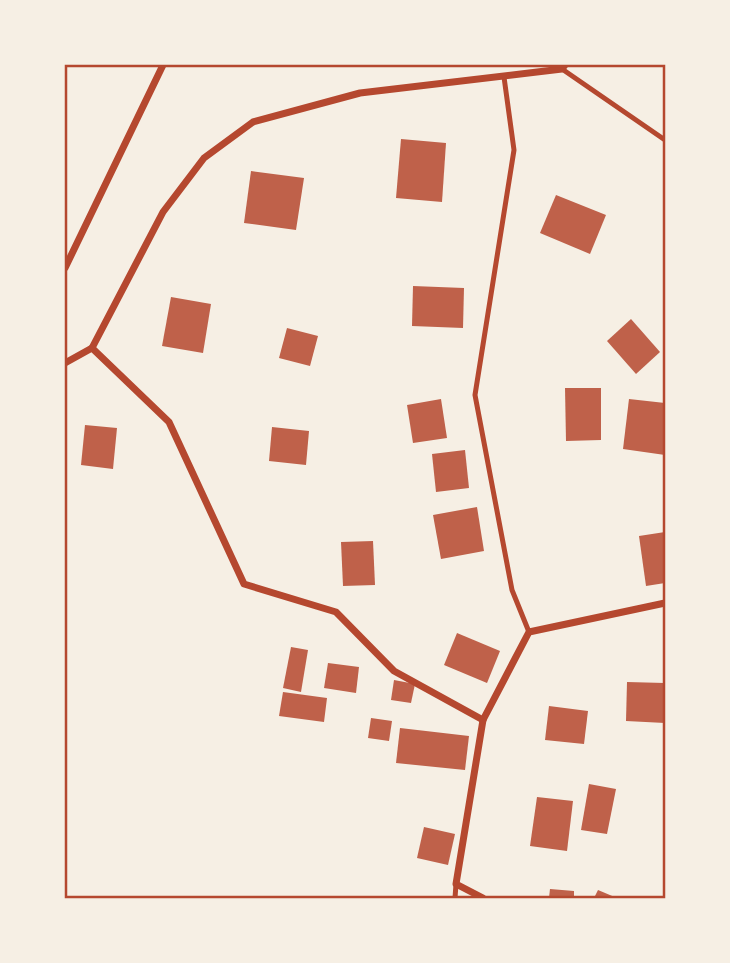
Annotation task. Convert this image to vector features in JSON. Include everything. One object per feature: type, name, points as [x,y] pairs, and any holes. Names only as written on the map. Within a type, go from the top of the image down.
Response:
[{"type":"street","points":[[65,268],[163,65]]},
{"type":"street","points":[[65,363],[92,348],[163,212],[204,158],[253,122],[360,93],[505,77],[563,67]]},
{"type":"street","points":[[92,348],[169,422],[244,584],[336,612],[394,671],[483,720]]},
{"type":"street","points":[[483,898],[456,884],[483,720],[528,632],[665,603]]},
{"type":"lane","points":[[563,67],[665,140]]},
{"type":"lane","points":[[505,77],[514,150],[475,395],[512,590],[528,632]]},
{"type":"lane","points":[[455,898],[456,884]]},
{"type":"building","points":[[401,139],[446,143],[442,202],[396,198]]},
{"type":"building","points":[[251,171],[304,178],[296,230],[244,223]]},
{"type":"building","points":[[556,195],[606,215],[590,254],[540,233]]},
{"type":"building","points":[[413,286],[464,288],[463,328],[412,326]]},
{"type":"building","points":[[171,297],[211,304],[203,353],[162,346]]},
{"type":"building","points":[[631,319],[660,352],[636,374],[607,341]]},
{"type":"building","points":[[287,328],[318,336],[310,366],[279,358]]},
{"type":"building","points":[[565,388],[601,388],[601,440],[566,441]]},
{"type":"building","points":[[441,399],[447,438],[413,443],[407,405]]},
{"type":"building","points":[[629,399],[665,403],[665,455],[623,449]]},
{"type":"building","points":[[85,425],[117,428],[113,469],[81,465]]},
{"type":"building","points":[[272,427],[309,431],[306,465],[269,461]]},
{"type":"building","points":[[465,450],[469,488],[436,492],[432,454]]},
{"type":"building","points":[[477,507],[484,551],[441,559],[433,515]]},
{"type":"building","points":[[665,532],[665,583],[646,586],[639,536]]},
{"type":"building","points":[[373,541],[375,585],[343,586],[341,542]]},
{"type":"building","points":[[457,633],[500,651],[487,683],[444,665]]},
{"type":"building","points":[[291,647],[308,650],[301,692],[283,688]]},
{"type":"building","points":[[328,663],[359,667],[356,693],[324,688]]},
{"type":"building","points":[[394,680],[415,684],[411,703],[391,700]]},
{"type":"building","points":[[627,682],[665,683],[665,723],[626,721]]},
{"type":"building","points":[[283,692],[327,698],[324,722],[279,716]]},
{"type":"building","points":[[549,706],[588,711],[584,744],[545,740]]},
{"type":"building","points":[[371,718],[392,721],[389,741],[368,738]]},
{"type":"building","points":[[400,728],[469,736],[465,770],[396,763]]},
{"type":"building","points":[[589,784],[616,789],[607,834],[581,830]]},
{"type":"building","points":[[537,797],[573,801],[567,851],[530,846]]},
{"type":"building","points":[[424,827],[455,834],[448,865],[417,858]]},
{"type":"building","points":[[550,889],[574,891],[574,898],[549,898]]},
{"type":"building","points":[[598,890],[617,898],[594,898]]}]
